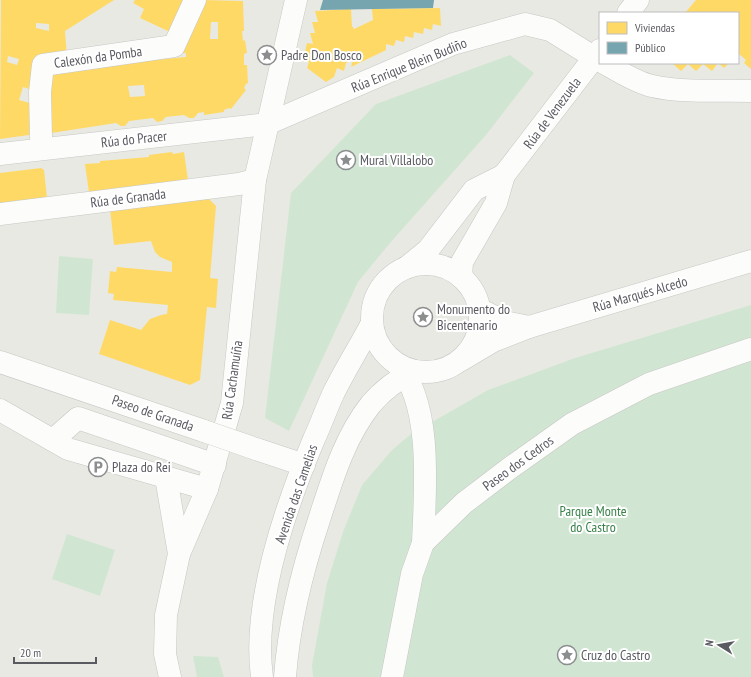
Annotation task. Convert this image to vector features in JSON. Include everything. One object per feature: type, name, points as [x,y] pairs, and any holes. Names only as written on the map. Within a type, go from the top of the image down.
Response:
[{"type":"street","name":"Calexón da Pomba","points":[[41,137],[40,92],[43,65],[174,46],[195,0]]},
{"type":"street","name":"Rúa Cachamuíña","points":[[170,677],[165,654],[166,615],[179,554],[207,489],[232,402],[255,180],[296,0]]},
{"type":"street","points":[[629,12],[638,0]]},
{"type":"street","name":"Rúa Enrique Blein Budiño","points":[[268,124],[452,44],[525,24],[550,30],[599,58]]},
{"type":"street","name":"Rúa de Venezuela","points":[[461,277],[462,262],[496,203],[504,175],[599,58]]},
{"type":"street","name":"Rúa Enrique Blein Budiño","points":[[608,64],[629,77],[651,86],[675,89],[751,91]]},
{"type":"street","name":"Rúa do Pracer","points":[[0,154],[268,124]]},
{"type":"street","name":"Rúa de Venezuela","points":[[406,268],[428,250],[474,190],[504,175]]},
{"type":"street","name":"Rúa de Granada","points":[[0,214],[239,184],[255,180]]},
{"type":"street","name":"Rúa Marqués Alcedo","points":[[461,360],[493,341],[529,327],[751,261]]},
{"type":"street","points":[[286,677],[290,628],[312,541],[340,458],[354,428],[372,403],[406,370],[427,372],[439,371],[451,366],[461,360],[471,349],[477,337],[480,323],[480,309],[470,286],[461,277],[449,269],[435,265],[420,264],[406,268],[392,277],[381,290],[374,306],[372,323],[377,339],[385,354],[406,370],[413,386],[419,408],[425,473],[423,543]]},
{"type":"street","name":"Rúa Marqués Alcedo","points":[[480,309],[505,322],[529,327]]},
{"type":"street","name":"Avenida das Camelias","points":[[262,677],[261,641],[272,568],[281,530],[304,465],[334,392],[372,323]]},
{"type":"street","name":"Paseo dos Cedros","points":[[392,677],[412,574],[423,543],[464,503],[572,424],[649,384],[751,349]]},
{"type":"street","name":"Paseo de Granada","points":[[1,362],[304,465]]},
{"type":"street","points":[[0,410],[68,449],[207,489]]},
{"type":"street","points":[[53,440],[78,418],[215,464]]},
{"type":"street","points":[[166,477],[179,554]]},
{"type":"green space","points":[[510,55],[534,73],[486,135],[390,243],[358,282],[289,431],[265,418],[291,193],[376,104]]},
{"type":"green space","points":[[59,256],[93,259],[89,315],[56,313]]},
{"type":"green space","name":"Parque Monte do Castro","points":[[751,305],[751,677],[313,677],[312,665],[327,583],[343,532],[362,485],[392,450],[411,434],[488,390],[575,358]]},
{"type":"green space","points":[[67,534],[115,550],[100,596],[52,579]]},
{"type":"green space","points":[[193,656],[218,657],[224,677],[197,677]]},
{"type":"building: Viviendas","points":[[1,0],[114,0],[65,31],[67,57],[35,91],[23,87],[19,100],[33,104],[29,135],[0,139]],"holes":[[[36,23],[49,24],[49,31],[36,28]],[[8,56],[19,59],[17,65],[7,62]]]},
{"type":"building: Viviendas","points":[[135,0],[185,0],[170,32],[140,18],[144,9],[133,3]]},
{"type":"building: Viviendas","points":[[202,0],[243,1],[244,31],[242,31],[243,41],[245,40],[247,53],[244,54],[244,65],[247,65],[248,83],[244,88],[246,90],[231,109],[229,108],[224,110],[224,112],[204,115],[204,112],[198,113],[194,118],[189,118],[184,115],[166,117],[162,121],[157,122],[153,118],[129,121],[125,126],[121,126],[116,123],[51,133],[45,70],[186,57],[186,53],[183,53],[184,34]],"holes":[[[211,22],[218,22],[218,39],[210,39]],[[144,85],[145,96],[130,97],[128,86]]]},
{"type":"building: Viviendas","points":[[696,0],[751,0],[751,69],[744,63],[746,60],[739,54],[739,12],[686,12]]},
{"type":"building: Viviendas","points":[[440,8],[441,26],[433,24],[432,30],[424,28],[423,34],[414,32],[413,38],[405,36],[404,42],[396,40],[394,46],[386,44],[386,50],[351,67],[353,60],[346,63],[344,71],[337,68],[334,77],[326,82],[307,68],[309,62],[303,61],[307,43],[313,44],[310,33],[315,33],[312,22],[318,22],[315,11],[351,9],[352,26],[354,29],[373,20],[372,9]]},
{"type":"building: Viviendas","points":[[673,64],[688,64],[681,71]]},
{"type":"building: Viviendas","points":[[688,64],[703,64],[696,71]]},
{"type":"building: Viviendas","points":[[703,64],[717,64],[712,71]]},
{"type":"building: Viviendas","points":[[719,64],[728,64],[724,68]]},
{"type":"building: Viviendas","points":[[172,152],[173,154],[184,152],[188,180],[89,193],[85,164],[100,163],[100,161],[149,157],[149,155]]},
{"type":"building: Viviendas","points":[[41,168],[44,170],[47,198],[0,204],[0,173]]},
{"type":"building: Viviendas","points":[[206,196],[216,206],[210,278],[218,279],[216,308],[207,307],[200,380],[190,385],[99,354],[110,320],[141,330],[150,319],[167,314],[168,305],[113,300],[114,294],[108,293],[110,271],[116,272],[117,267],[172,272],[172,262],[160,257],[155,252],[151,241],[114,245],[110,209]]},
{"type":"building: Público","points":[[323,0],[434,0],[433,8],[320,10]]},
{"type":"place","name":"Padre Don Bosco","points":[[267,55]]},
{"type":"place","name":"Mural Villalobo","points":[[346,160]]},
{"type":"place","name":"Monumento do Bicentenario","points":[[423,317]]},
{"type":"place","name":"Plaza do Rei","points":[[98,467]]},
{"type":"place","name":"Cruz do Castro","points":[[567,655]]}]
